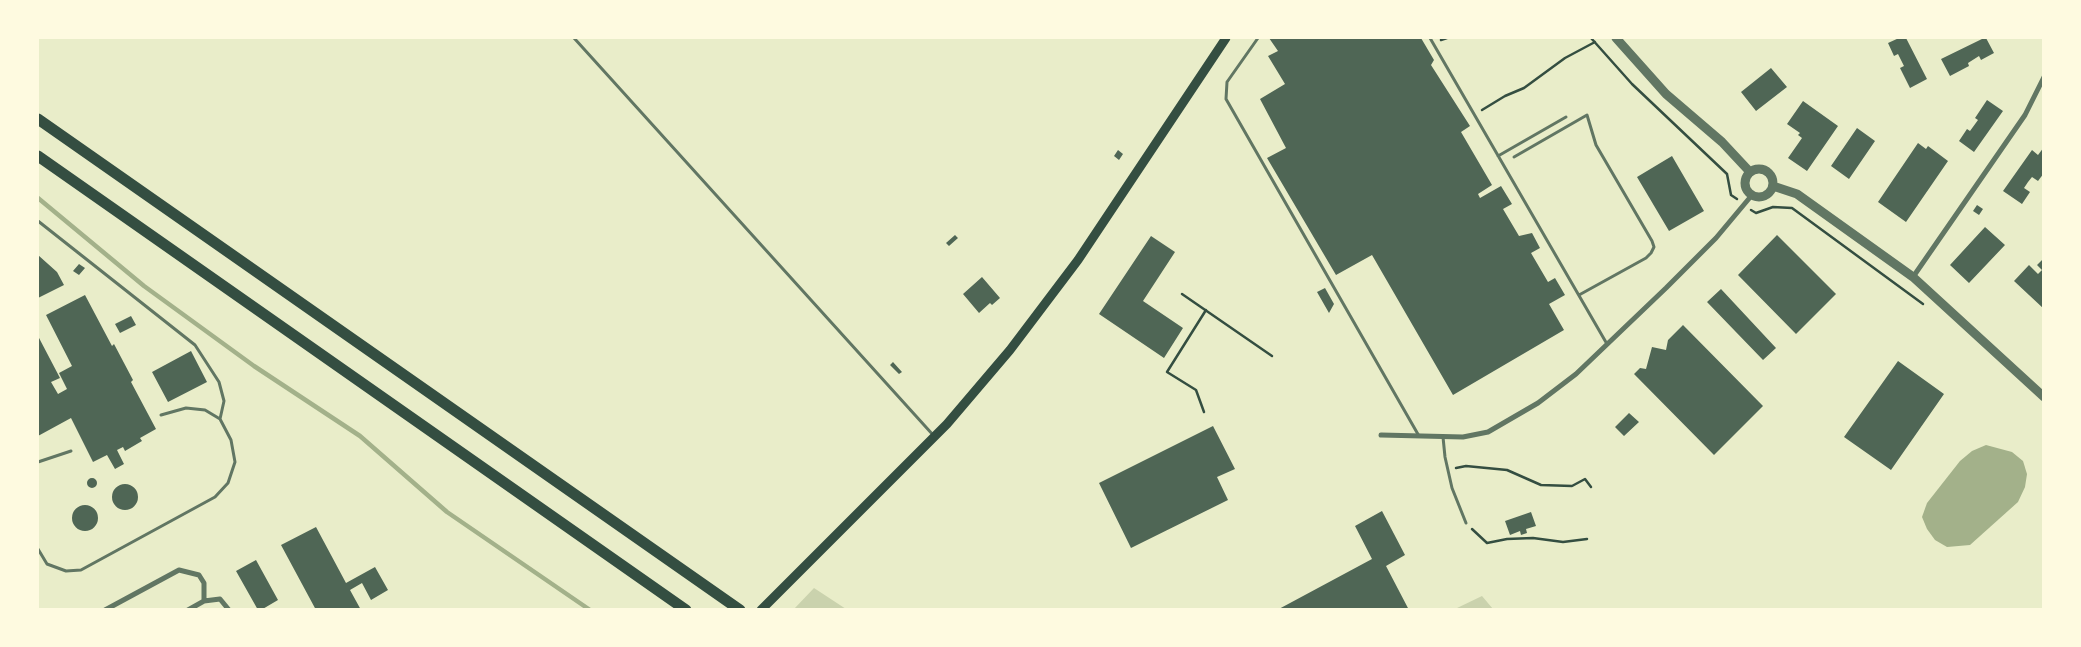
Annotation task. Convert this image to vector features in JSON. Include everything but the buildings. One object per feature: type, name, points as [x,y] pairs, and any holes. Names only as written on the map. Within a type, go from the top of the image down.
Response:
[{"type":"highway","points":[[38,119],[740,610]]},
{"type":"highway","points":[[38,156],[686,610]]},
{"type":"highway","points":[[38,162],[72,181]]},
{"type":"main road","points":[[761,610],[934,436],[1010,350],[1078,260],[1226,38]]},
{"type":"street","points":[[1616,38],[1666,94],[1722,142],[1750,172]]},
{"type":"street","points":[[1913,277],[2026,115],[2044,77]]},
{"type":"street","points":[[1758,168],[1767,170],[1772,177],[1773,186],[1765,196],[1752,195],[1745,184],[1750,172],[1758,168]]},
{"type":"street","points":[[1773,186],[1797,194],[1913,277],[2044,397]]},
{"type":"street","points":[[1381,435],[1463,437],[1488,432],[1538,404],[1576,374],[1666,288],[1716,238],[1745,206],[1752,195]]},
{"type":"street","points":[[105,610],[179,570],[199,575],[204,583],[204,601]]},
{"type":"street","points":[[188,610],[204,601],[220,599],[229,610]]},
{"type":"lane","points":[[574,38],[934,436]]},
{"type":"lane","points":[[1258,38],[1227,82],[1226,99],[1419,437]]},
{"type":"lane","points":[[1430,38],[1607,344]]},
{"type":"lane","points":[[1514,157],[1587,115],[1596,145],[1654,247],[1651,254],[1646,258],[1579,296]]},
{"type":"lane","points":[[1498,156],[1566,117]]},
{"type":"lane","points":[[38,221],[195,345],[219,382],[224,401],[220,419]]},
{"type":"lane","points":[[38,549],[47,564],[66,571],[81,570],[214,497],[228,483],[234,462],[231,440],[220,419],[205,410],[186,408],[161,415]]},
{"type":"lane","points":[[1443,436],[1452,488],[1466,523]]},
{"type":"lane","points":[[38,462],[71,451]]},
{"type":"path","points":[[1591,38],[1632,84],[1727,174],[1732,195],[1745,206],[1756,213],[1772,207],[1792,208],[1927,307]]},
{"type":"path","points":[[1475,115],[1505,96],[1524,88],[1565,58],[1595,42]]},
{"type":"path","points":[[1182,294],[1272,356]]},
{"type":"path","points":[[1204,412],[1196,390],[1167,372],[1206,310]]},
{"type":"path","points":[[1448,470],[1466,466],[1507,470],[1540,485],[1572,486],[1585,479],[1591,487]]},
{"type":"path","points":[[1466,523],[1487,543],[1507,539],[1533,538],[1563,542],[1587,538]]},
{"type":"shaded area","points":[[1986,445],[2012,452],[2023,461],[2027,474],[2025,487],[2018,502],[1970,545],[1947,547],[1935,540],[1927,529],[1922,517],[1927,503],[1960,461],[1972,451]]},
{"type":"shaded area","points":[[814,588],[846,609],[794,609]]},
{"type":"shaded area","points":[[1482,596],[1493,609],[1455,609]]},
{"type":"waterway","points":[[38,198],[144,286],[254,366],[360,436],[447,512],[590,610]]}]
